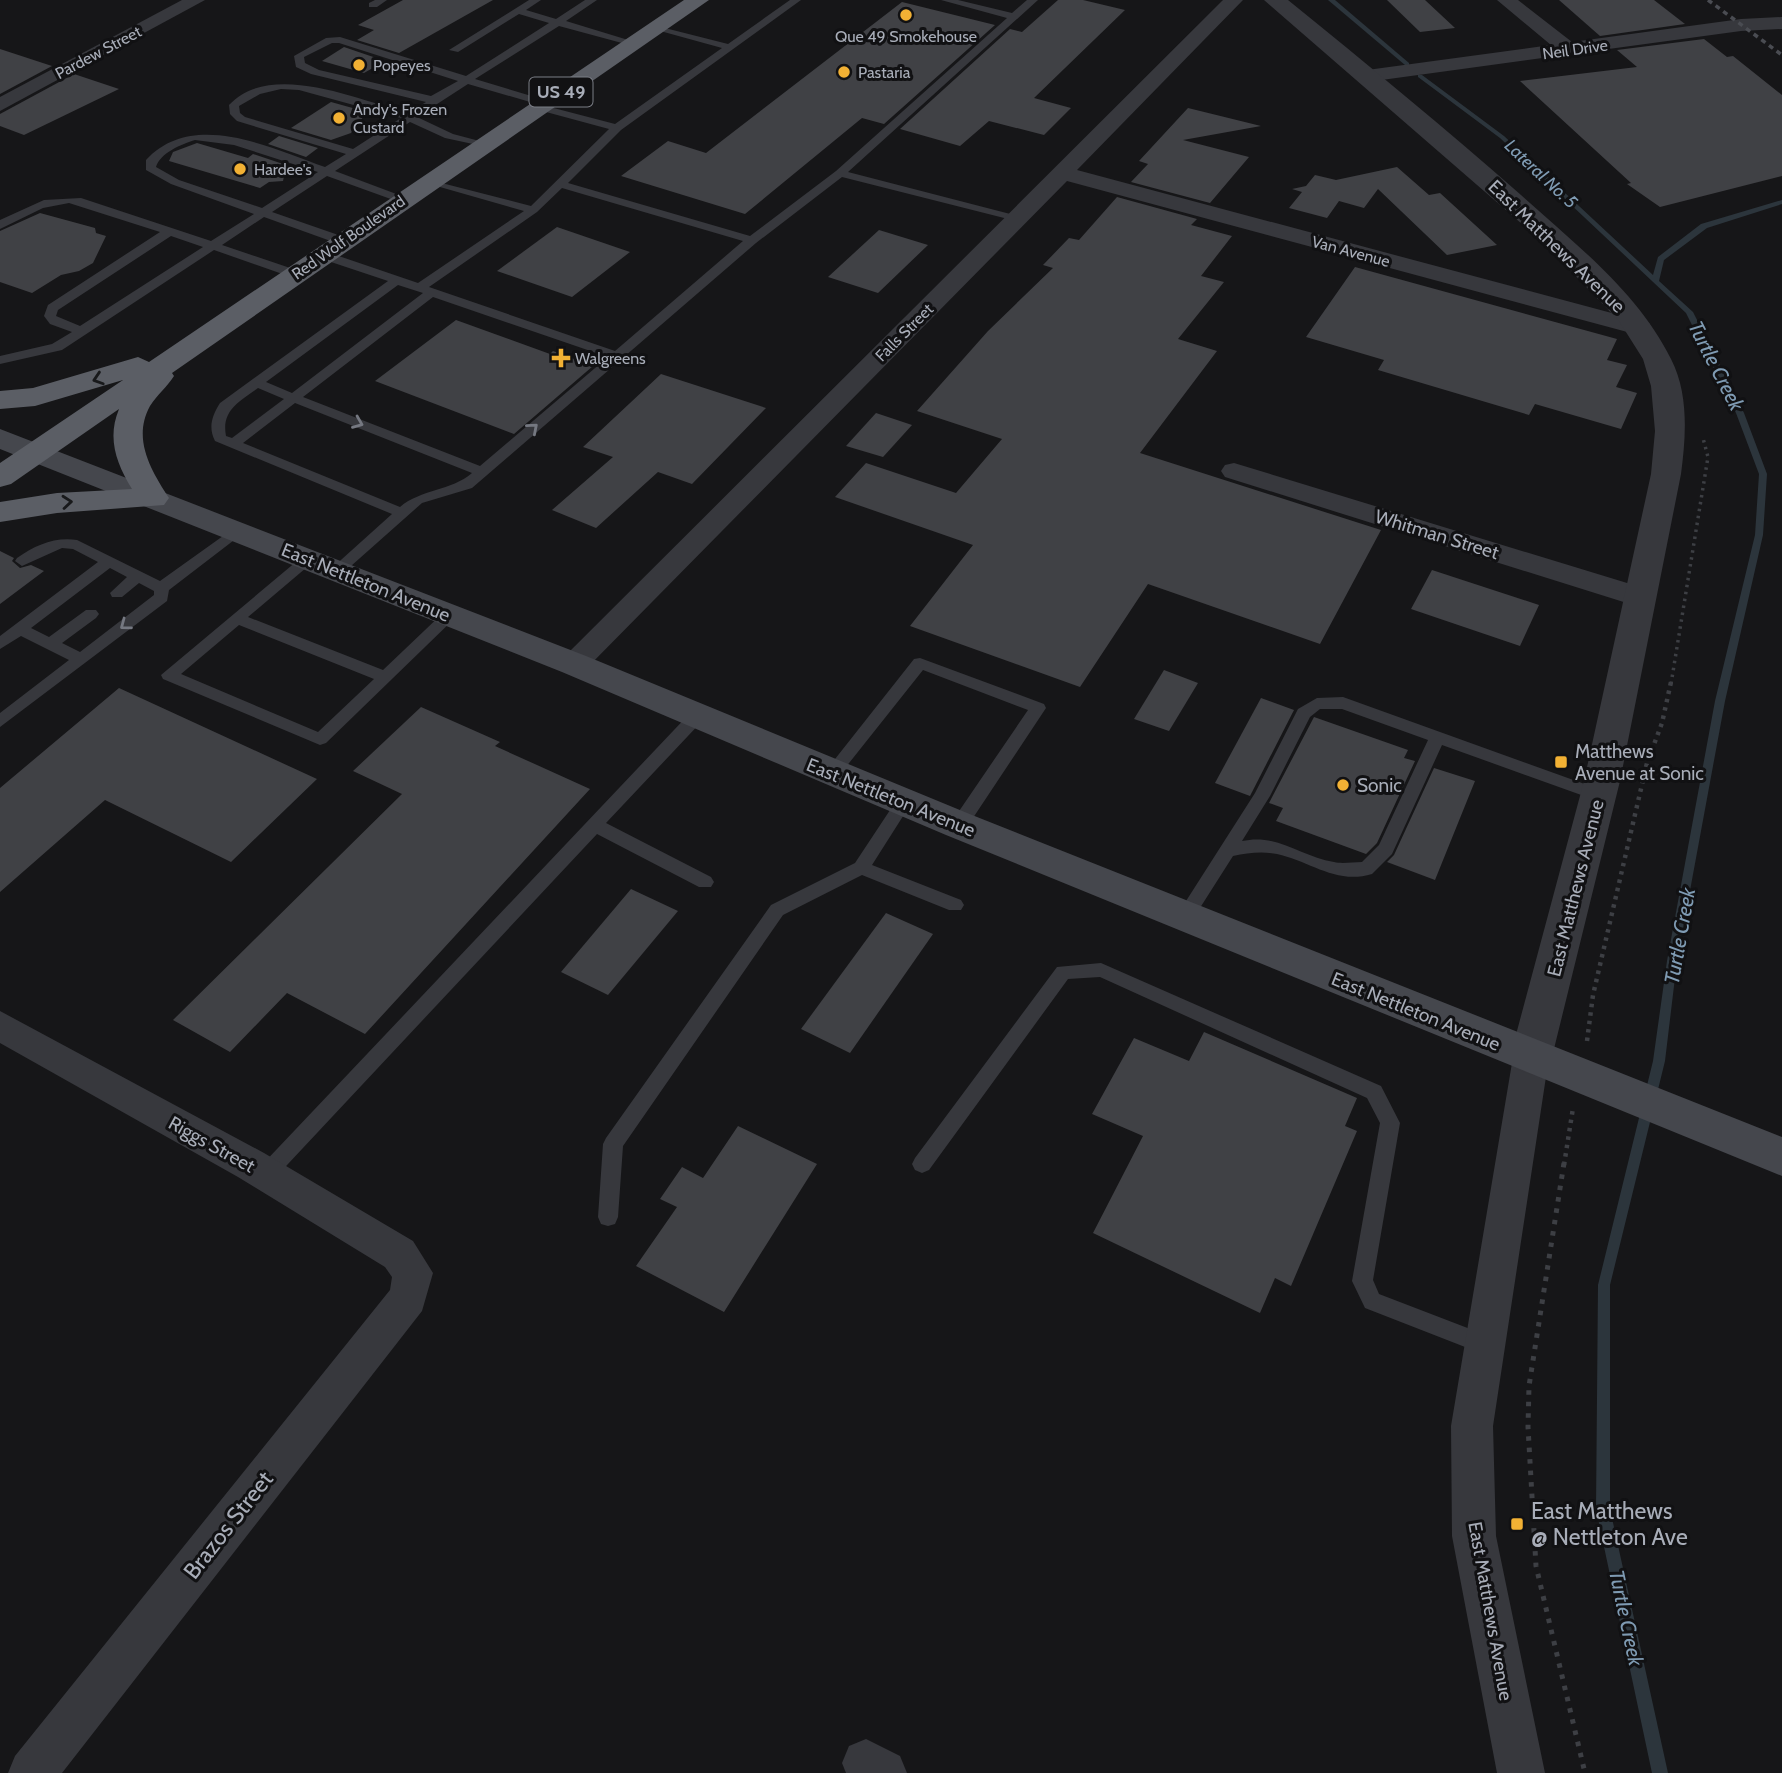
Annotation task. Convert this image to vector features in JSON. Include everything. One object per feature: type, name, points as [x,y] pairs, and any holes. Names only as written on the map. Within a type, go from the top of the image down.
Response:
[{"type":"highway","name":"Red Wolf Boulevard","points":[[0,477],[482,145],[698,0]]},
{"type":"highway","points":[[0,400],[35,397],[91,382],[186,349]]},
{"type":"highway","points":[[153,498],[131,463],[126,437],[134,409],[149,387],[186,349]]},
{"type":"highway","points":[[0,512],[82,500],[153,498]]},
{"type":"main road","name":"East Nettleton Avenue","points":[[0,438],[574,664],[958,825],[1782,1157]]},
{"type":"street","name":"Pardew Street","points":[[0,105],[196,0]]},
{"type":"street","name":"Falls Street","points":[[574,664],[1234,0]]},
{"type":"street","name":"East Matthews Avenue","points":[[1275,0],[1367,76],[1574,257],[1640,328],[1665,381],[1669,433],[1666,474],[1598,795],[1531,1058],[1483,1344],[1472,1426],[1474,1536],[1521,1773]]},
{"type":"street","points":[[1506,0],[1570,50]]},
{"type":"street","name":"Neil Drive","points":[[1367,76],[1741,25],[1782,23]]},
{"type":"street","name":"Van Avenue","points":[[1063,173],[1640,328]]},
{"type":"street","name":"Whitman Street","points":[[1234,471],[1640,597]]},
{"type":"street","name":"Riggs Street","points":[[1,1028],[266,1174],[399,1254],[413,1273]]},
{"type":"street","name":"Brazos Street","points":[[32,1773],[408,1298],[413,1273]]},
{"type":"lane","points":[[454,50],[536,0]]},
{"type":"lane","points":[[0,360],[36,354],[57,347],[592,0]]},
{"type":"lane","points":[[233,444],[294,398],[424,291],[533,210],[617,128],[796,0]]},
{"type":"lane","points":[[946,0],[1014,17]]},
{"type":"lane","points":[[450,615],[320,739],[170,675],[237,618],[323,565],[402,513],[417,500],[467,485],[752,240],[840,173],[1033,0]]},
{"type":"lane","points":[[518,11],[633,43]]},
{"type":"lane","points":[[657,27],[729,47]]},
{"type":"lane","points":[[439,98],[425,99],[315,72],[300,65],[299,56],[315,45],[340,40],[617,128]]},
{"type":"lane","points":[[355,153],[241,119],[234,114],[234,105],[264,88],[284,85],[410,117],[449,136],[482,145]]},
{"type":"lane","points":[[403,200],[208,137],[179,143],[152,160],[150,168],[162,177],[263,212],[396,281],[617,356]]},
{"type":"lane","points":[[840,173],[1020,218]]},
{"type":"lane","points":[[430,181],[533,210]]},
{"type":"lane","points":[[560,184],[752,240]]},
{"type":"lane","points":[[0,225],[33,205],[66,198],[295,274]]},
{"type":"lane","points":[[82,331],[54,321],[50,316],[52,307],[170,231]]},
{"type":"lane","points":[[396,281],[225,406],[217,417],[220,438],[402,513]]},
{"type":"lane","points":[[256,383],[482,472]]},
{"type":"lane","points":[[161,588],[237,531]]},
{"type":"lane","points":[[22,561],[44,547],[65,542],[161,588]]},
{"type":"lane","points":[[0,644],[109,561]]},
{"type":"lane","points":[[117,593],[138,576]]},
{"type":"lane","points":[[0,721],[162,597],[161,588]]},
{"type":"lane","points":[[51,644],[90,614]]},
{"type":"lane","points":[[237,618],[385,677]]},
{"type":"lane","points":[[19,629],[81,659]]},
{"type":"lane","points":[[832,773],[920,663],[1038,708],[958,825]]},
{"type":"lane","points":[[1185,917],[1262,796],[1304,713],[1317,704],[1343,703],[1598,795]]},
{"type":"lane","points":[[266,1174],[698,715]]},
{"type":"lane","points":[[1226,851],[1253,845],[1280,848],[1332,869],[1366,869],[1386,849],[1438,737]]},
{"type":"lane","points":[[608,1217],[613,1144],[777,909],[861,868],[904,802]]},
{"type":"lane","points":[[595,825],[705,882]]},
{"type":"lane","points":[[861,868],[955,905]]},
{"type":"lane","points":[[922,1164],[1063,972],[1101,970],[1374,1092],[1390,1124],[1362,1281],[1372,1301],[1483,1344]]},
{"type":"building","points":[[403,0],[493,0],[399,53],[357,40],[374,30],[358,25]]},
{"type":"building","points":[[1058,0],[1083,0],[1125,10],[1034,98],[1071,108],[1044,135],[989,121],[960,146],[900,129],[1010,29],[1022,32]]},
{"type":"building","points":[[1387,0],[1425,0],[1455,28],[1420,32]]},
{"type":"building","points":[[1559,0],[1654,0],[1685,24],[1600,36]]},
{"type":"building","points":[[902,2],[995,25],[884,124],[862,118],[745,214],[621,176],[668,141],[706,153]]},
{"type":"building","points":[[1704,39],[1727,57],[1733,56],[1782,95],[1782,176],[1660,207],[1627,184],[1631,183],[1520,81],[1637,67],[1617,50]]},
{"type":"building","name":"Popeyes","points":[[344,47],[385,61],[364,73],[322,61]]},
{"type":"building","points":[[0,49],[52,66],[0,94]]},
{"type":"building","points":[[74,74],[119,89],[24,135],[0,126],[0,114]]},
{"type":"building","name":"Andy's Frozen Custard","points":[[331,102],[367,112],[351,133],[331,140],[291,128]]},
{"type":"building","points":[[1188,108],[1261,126],[1183,140],[1249,157],[1210,203],[1131,182],[1148,164],[1139,161]]},
{"type":"building","points":[[279,136],[318,148],[306,157],[268,144]]},
{"type":"building","points":[[197,143],[248,158],[253,154],[292,167],[285,172],[283,181],[269,182],[260,188],[169,161],[173,152]]},
{"type":"building","points":[[1397,167],[1429,195],[1440,193],[1497,245],[1447,255],[1378,189],[1364,208],[1339,201],[1327,218],[1289,208],[1302,192],[1292,189],[1306,186],[1315,175],[1336,180]]},
{"type":"building","points":[[1117,197],[1197,219],[1191,225],[1232,236],[1201,276],[1224,282],[1178,339],[1217,351],[1140,453],[1381,530],[1320,644],[1148,584],[1080,687],[910,626],[973,545],[835,497],[866,463],[956,493],[1002,439],[917,411],[988,331],[1053,268],[1043,265],[1069,238],[1079,240]]},
{"type":"building","points":[[40,213],[95,228],[96,233],[106,236],[93,263],[79,271],[61,275],[32,293],[0,282],[0,231]]},
{"type":"building","points":[[557,227],[630,252],[572,297],[497,271]]},
{"type":"building","points":[[879,230],[928,245],[878,293],[828,277]]},
{"type":"building","points":[[1355,267],[1617,339],[1607,360],[1627,365],[1616,387],[1637,393],[1621,429],[1535,404],[1529,415],[1378,370],[1384,360],[1306,337]]},
{"type":"building","name":"Walgreens","points":[[456,320],[550,354],[553,351],[593,366],[514,434],[375,381]]},
{"type":"building","points":[[661,374],[766,408],[692,484],[658,472],[596,528],[552,510],[613,457],[583,447]]},
{"type":"building","points":[[876,413],[912,425],[883,457],[846,446]]},
{"type":"building","points":[[0,551],[14,558],[12,561],[20,568],[31,565],[44,571],[0,604]]},
{"type":"building","points":[[1432,570],[1539,605],[1520,646],[1411,609]]},
{"type":"building","points":[[1164,670],[1198,683],[1169,731],[1134,719]]},
{"type":"building","points":[[119,688],[317,779],[231,862],[105,800],[0,892],[0,788]]},
{"type":"building","points":[[1261,698],[1294,710],[1250,796],[1215,783]]},
{"type":"building","points":[[421,707],[500,742],[495,746],[590,789],[365,1034],[287,993],[230,1052],[173,1020],[402,794],[353,771]]},
{"type":"building","name":"Sonic","points":[[1314,717],[1408,750],[1404,758],[1415,761],[1377,843],[1366,854],[1276,821],[1283,808],[1269,803]]},
{"type":"building","points":[[1434,768],[1475,781],[1435,880],[1387,862],[1394,855]]},
{"type":"building","points":[[631,889],[678,911],[608,995],[561,972]]},
{"type":"building","points":[[886,913],[933,934],[850,1053],[801,1029]]},
{"type":"building","points":[[1204,1032],[1357,1098],[1345,1126],[1357,1131],[1291,1286],[1275,1278],[1260,1313],[1093,1233],[1143,1136],[1092,1114],[1134,1038],[1189,1061]]},
{"type":"building","points":[[738,1126],[817,1164],[724,1312],[636,1266],[677,1207],[660,1199],[682,1167],[703,1178]]},
{"type":"waterway","name":"Lateral No. 5","points":[[1331,0],[1407,64]]},
{"type":"waterway","name":"Lateral No. 5","points":[[1420,76],[1502,137],[1655,281]]},
{"type":"waterway","name":"Turtle Creek","points":[[1655,281],[1661,259],[1704,226],[1782,202]]},
{"type":"waterway","name":"Turtle Creek","points":[[1655,281],[1689,312],[1740,413],[1763,474],[1759,535],[1720,701],[1672,961],[1659,1061],[1604,1285],[1603,1509],[1660,1773]]},
{"type":"railway","points":[[1708,0],[1782,55]]},
{"type":"place","name":"Que 49 Smokehouse","points":[[906,15]]},
{"type":"place","name":"Popeyes","points":[[359,65]]},
{"type":"place","name":"Pastaria","points":[[844,72]]},
{"type":"place","name":"Andy's Frozen Custard","points":[[339,118]]},
{"type":"place","name":"Hardee's","points":[[240,169]]},
{"type":"place","name":"Walgreens","points":[[561,358]]},
{"type":"place","name":"Matthews Avenue at Sonic","points":[[1561,762]]},
{"type":"place","name":"Sonic","points":[[1343,785]]},
{"type":"place","name":"East Matthews @ Nettleton Ave","points":[[1517,1524]]}]
